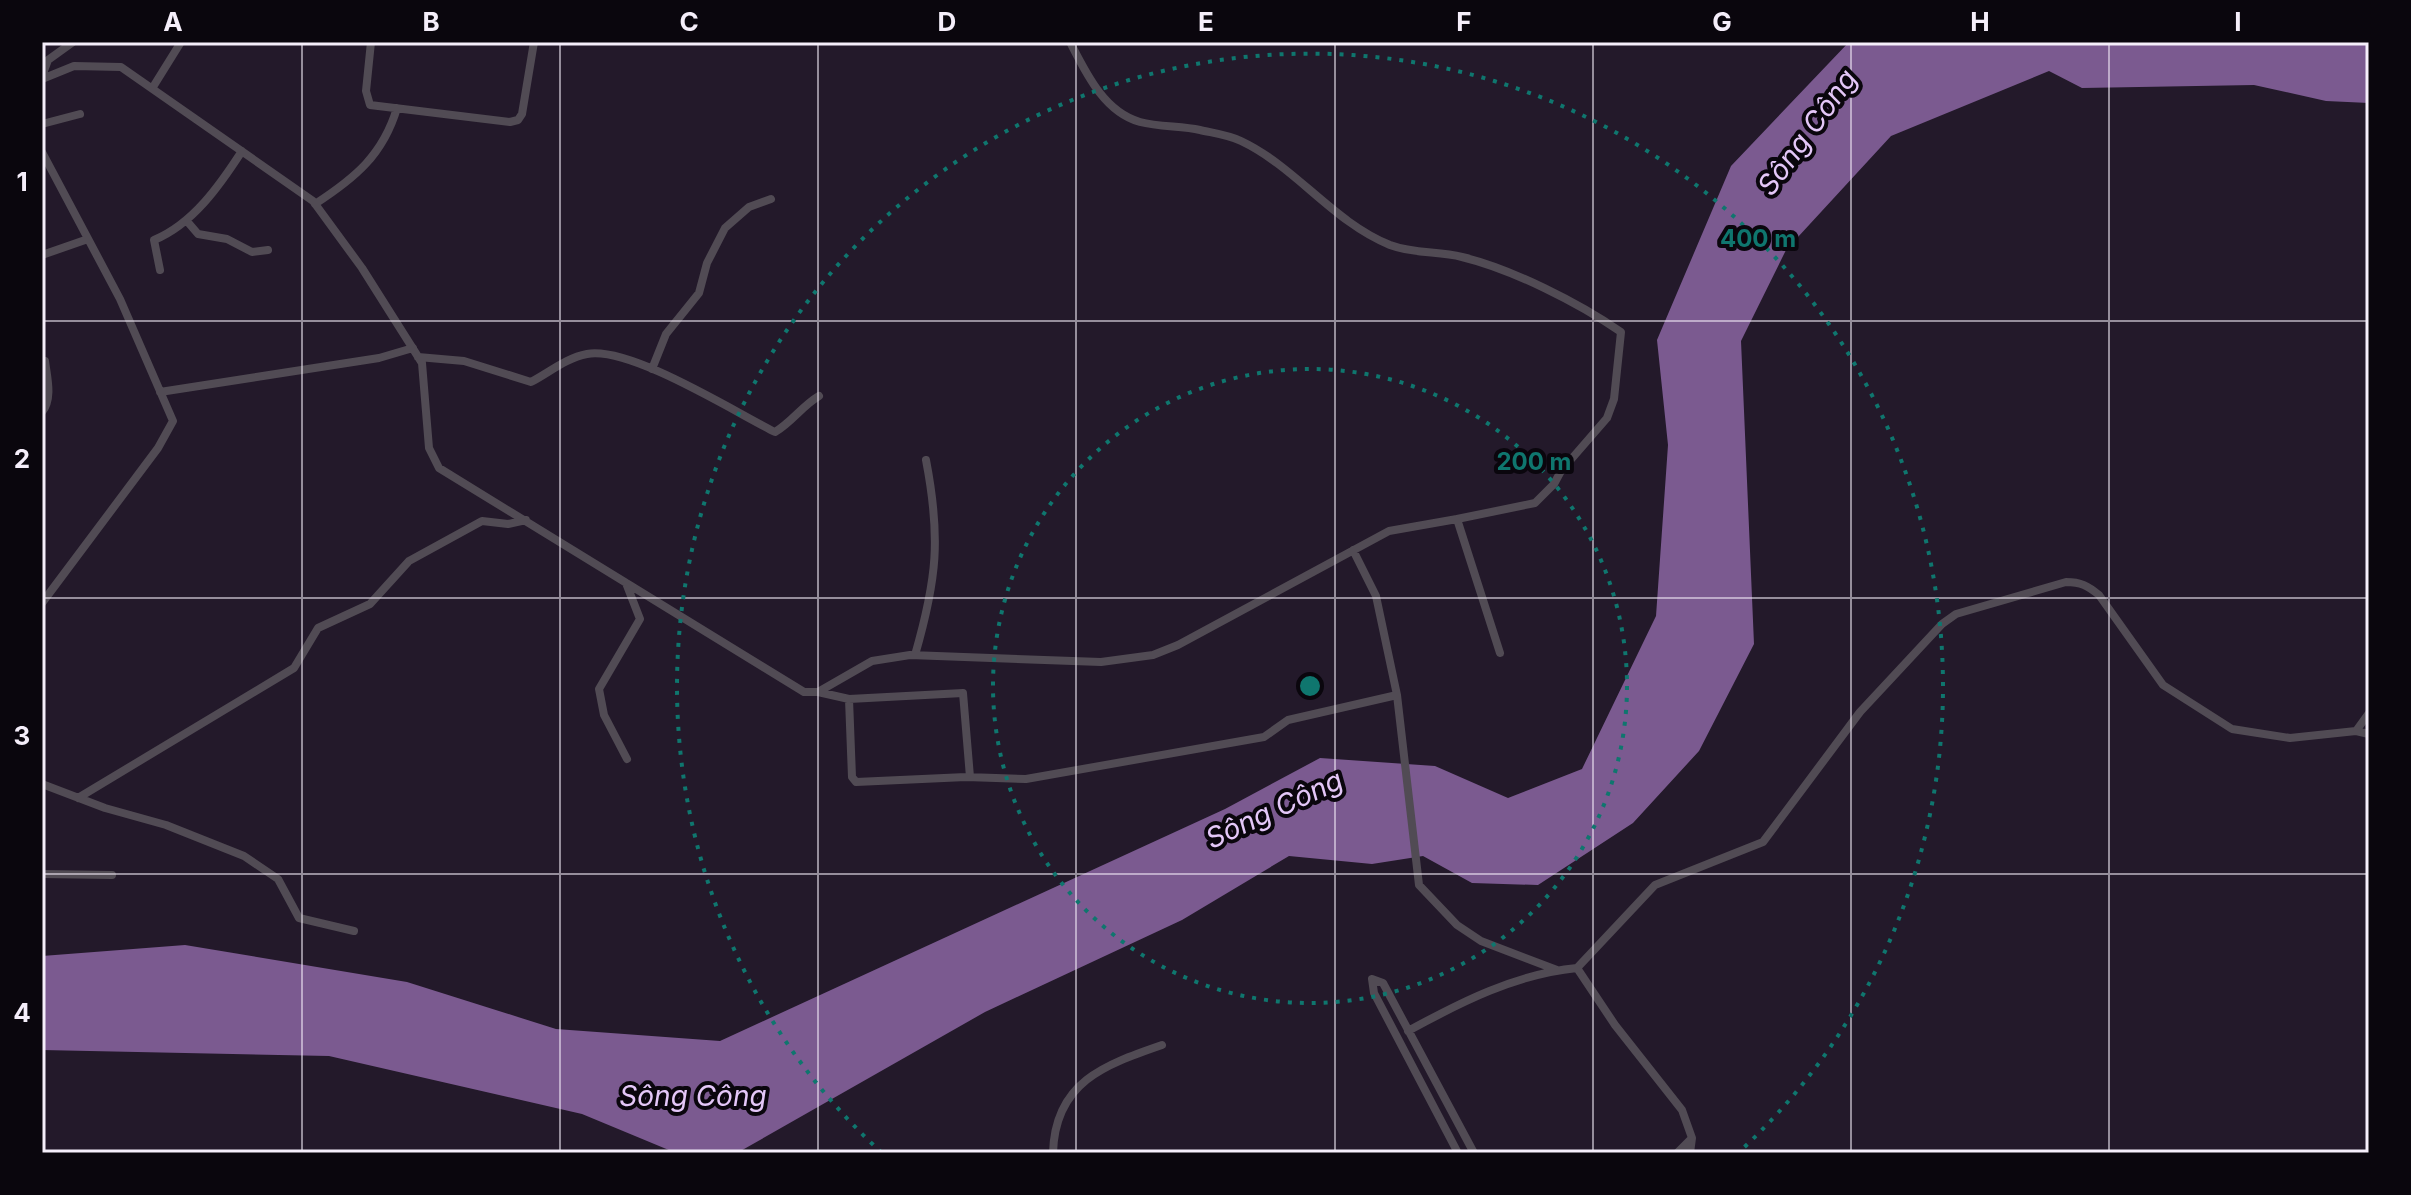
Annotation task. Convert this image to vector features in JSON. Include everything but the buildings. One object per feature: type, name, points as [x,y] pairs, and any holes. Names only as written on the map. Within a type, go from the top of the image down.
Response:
[{"type":"street","points":[[42,78],[48,60],[73,42]]},
{"type":"street","points":[[153,87],[181,42]]},
{"type":"street","points":[[371,42],[367,101],[370,105],[518,120],[527,92],[534,42]]},
{"type":"street","points":[[818,692],[872,661],[915,655],[1101,662],[1153,655],[1404,526],[1535,503],[1607,418],[1614,399],[1621,332],[1565,301],[1463,257],[1416,253],[1388,244],[1318,198],[1279,162],[1239,140],[1180,126],[1141,122],[1126,116],[1100,93],[1070,42]]},
{"type":"street","points":[[42,78],[74,66],[121,67],[315,204],[422,363],[429,448],[439,468],[804,692],[849,699],[963,693],[970,777]]},
{"type":"street","points":[[315,204],[361,173],[373,159],[397,108]]},
{"type":"street","points":[[42,124],[80,114]]},
{"type":"street","points":[[160,270],[154,240],[186,220],[207,200],[242,151]]},
{"type":"street","points":[[42,152],[120,299],[173,421],[158,448],[42,603]]},
{"type":"street","points":[[652,369],[666,334],[699,293],[707,263],[725,228],[749,207],[771,199]]},
{"type":"street","points":[[186,220],[198,234],[227,239],[252,252],[268,250]]},
{"type":"street","points":[[42,255],[88,239]]},
{"type":"street","points":[[160,392],[415,352],[474,363],[531,382],[563,362],[585,354],[615,355],[652,369],[775,432],[785,426],[803,405],[819,396]]},
{"type":"street","points":[[42,412],[47,406],[49,388],[45,361]]},
{"type":"street","points":[[915,655],[936,574],[936,525],[926,460]]},
{"type":"street","points":[[1457,519],[1500,653]]},
{"type":"street","points":[[78,798],[294,668],[318,628],[370,604],[409,561],[482,521],[508,524],[526,520]]},
{"type":"street","points":[[1353,550],[1376,596],[1397,695],[1418,879],[1432,902],[1469,933],[1557,970]]},
{"type":"street","points":[[626,582],[640,619],[599,689],[604,715],[627,759]]},
{"type":"street","points":[[1408,1031],[1460,1002],[1557,970],[1577,968],[1655,885],[1763,842],[1860,712],[1942,624],[1972,607],[2077,582],[2089,586],[2099,595],[2163,685],[2219,723],[2248,734],[2290,738],[2356,731],[2369,734]]},
{"type":"street","points":[[849,699],[853,781],[970,777],[1026,779],[1220,747],[1264,737],[1288,720],[1397,695]]},
{"type":"street","points":[[2356,731],[2369,713]]},
{"type":"street","points":[[42,784],[166,825],[244,856],[278,879],[299,918],[354,931]]},
{"type":"street","points":[[42,874],[112,875]]},
{"type":"street","points":[[1577,968],[1615,1025],[1682,1110],[1692,1138],[1690,1153]]},
{"type":"street","points":[[1458,1153],[1374,993],[1372,979],[1383,983],[1474,1153]]},
{"type":"street","points":[[1053,1153],[1054,1130],[1071,1094],[1096,1071],[1162,1045]]},
{"type":"street","points":[[1677,1153],[1692,1138]]},
{"type":"water","name":"Sông Công","points":[[1849,42],[2369,42],[2369,103],[2326,101],[2254,85],[2082,88],[2049,71],[1891,136],[1786,250],[1741,341],[1754,644],[1699,751],[1633,823],[1538,885],[1472,883],[1423,856],[1372,864],[1289,856],[1182,920],[985,1012],[737,1153],[676,1153],[582,1114],[329,1056],[42,1050],[42,956],[185,945],[407,982],[556,1029],[720,1041],[1225,809],[1320,758],[1435,766],[1508,798],[1582,769],[1656,616],[1668,445],[1657,340],[1731,166]]}]
